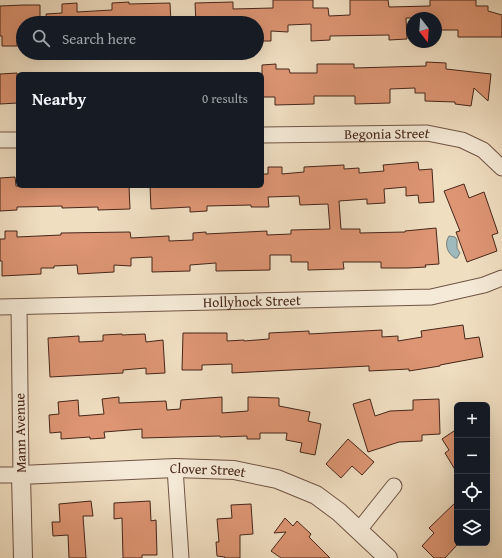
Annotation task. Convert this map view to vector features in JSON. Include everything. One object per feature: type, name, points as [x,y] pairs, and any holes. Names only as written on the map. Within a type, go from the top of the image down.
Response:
[{"type":"street","name":"Begonia Street","points":[[264,135],[427,132],[462,140],[483,150],[502,168]]},
{"type":"street","points":[[0,140],[16,140]]},
{"type":"street","name":"Hollyhock Street","points":[[0,307],[430,297],[484,285],[502,278]]},
{"type":"street","name":"Mann Avenue","points":[[19,307],[23,558]]},
{"type":"street","points":[[175,468],[181,558]]},
{"type":"street","name":"Clover Street","points":[[0,475],[175,468],[234,470],[277,479],[316,496],[359,530],[388,558]]},
{"type":"street","points":[[359,530],[394,486]]},
{"type":"water","points":[[449,236],[455,237],[457,240],[457,248],[460,253],[457,258],[452,256],[448,251],[447,239]]},
{"type":"building","points":[[273,0],[313,0],[313,8],[328,8],[329,16],[350,15],[350,0],[388,0],[389,7],[430,6],[430,0],[476,0],[476,6],[488,6],[488,11],[502,15],[502,37],[458,37],[458,30],[442,30],[442,12],[406,12],[406,39],[389,40],[389,35],[330,36],[330,40],[311,41],[311,24],[288,25],[288,32],[271,31],[271,41],[264,41],[264,16],[196,16],[195,3],[233,2],[233,9],[273,8]]},
{"type":"building","points":[[77,3],[77,12],[112,10],[112,3],[170,3],[171,16],[46,16],[46,14],[62,13],[62,4]]},
{"type":"building","points":[[40,5],[40,16],[16,16],[16,46],[2,46],[2,36],[0,36],[0,6]]},
{"type":"building","points":[[426,62],[446,63],[446,69],[491,74],[488,101],[474,88],[471,106],[455,104],[455,102],[425,101],[425,93],[415,93],[415,88],[390,89],[390,103],[355,104],[355,96],[314,96],[314,104],[275,105],[275,97],[264,97],[264,72],[262,72],[262,65],[276,64],[276,69],[289,69],[290,73],[317,73],[317,64],[354,64],[354,68],[426,66]]},
{"type":"building","points":[[16,73],[16,103],[0,104],[0,74]]},
{"type":"building","points":[[418,162],[419,170],[432,169],[434,202],[419,203],[418,195],[406,196],[406,187],[384,189],[385,203],[367,204],[367,199],[339,201],[341,229],[360,229],[360,233],[405,232],[436,228],[439,264],[425,265],[426,267],[381,268],[381,262],[343,262],[344,269],[308,270],[308,262],[291,262],[291,255],[270,255],[270,270],[216,271],[216,263],[190,265],[190,271],[152,272],[152,257],[131,258],[131,266],[114,265],[114,272],[78,274],[77,265],[41,268],[41,274],[2,276],[0,239],[5,239],[5,231],[17,231],[17,237],[61,235],[61,233],[130,232],[131,238],[169,236],[169,241],[193,240],[193,233],[206,232],[206,234],[267,231],[267,235],[291,234],[291,230],[330,229],[328,204],[300,205],[299,196],[268,197],[269,207],[251,207],[251,205],[207,206],[207,211],[190,212],[190,207],[151,209],[150,188],[264,188],[264,174],[268,174],[268,167],[282,167],[282,174],[304,172],[304,167],[344,165],[344,169],[359,168],[359,173],[384,171],[383,165]]},
{"type":"building","points":[[15,177],[16,188],[129,188],[130,209],[98,210],[98,207],[62,208],[62,206],[17,207],[17,210],[0,211],[0,178]]},
{"type":"building","points":[[464,184],[469,198],[484,192],[498,233],[492,235],[497,251],[467,262],[456,232],[460,231],[444,191]]},
{"type":"building","points":[[463,325],[465,339],[479,337],[483,357],[409,371],[409,369],[369,371],[369,366],[232,373],[232,364],[202,365],[202,370],[182,370],[183,333],[227,333],[227,341],[244,341],[269,339],[269,333],[309,331],[309,334],[382,330],[382,337],[398,336],[398,341],[422,337],[421,331]]},
{"type":"building","points":[[145,334],[146,342],[163,340],[165,373],[146,374],[146,368],[123,370],[123,373],[50,377],[48,338],[79,336],[79,342],[103,341],[103,335]]},
{"type":"building","points":[[119,397],[119,403],[166,401],[167,410],[180,409],[181,400],[222,397],[222,413],[248,411],[248,397],[279,398],[279,406],[310,412],[308,421],[321,424],[315,455],[300,452],[302,443],[286,440],[287,433],[260,433],[260,439],[247,439],[247,436],[142,438],[142,429],[104,432],[105,438],[90,439],[90,437],[61,439],[61,432],[50,433],[49,415],[59,414],[58,402],[78,400],[79,416],[104,414],[102,399]]},
{"type":"building","points":[[370,399],[375,416],[390,411],[413,410],[413,400],[439,399],[440,434],[422,435],[422,441],[399,442],[368,452],[353,404]]},
{"type":"building","points":[[454,431],[454,468],[445,453],[449,450],[442,439]]},
{"type":"building","points":[[348,439],[374,462],[362,475],[352,466],[341,478],[326,464]]},
{"type":"building","points":[[91,501],[93,516],[83,516],[86,558],[69,558],[68,535],[53,536],[52,522],[60,522],[59,504]]},
{"type":"building","points":[[150,501],[151,521],[156,520],[157,555],[142,555],[142,558],[123,558],[122,518],[114,519],[114,503]]},
{"type":"building","points":[[251,504],[253,534],[240,535],[240,558],[225,558],[217,556],[216,542],[219,542],[217,519],[232,518],[231,505]]},
{"type":"building","points":[[454,504],[454,546],[456,546],[445,558],[434,558],[422,546],[434,533],[429,528]]},
{"type":"building","points":[[285,518],[293,526],[297,521],[311,534],[309,537],[330,558],[281,558],[271,551],[286,532],[274,533]]}]
